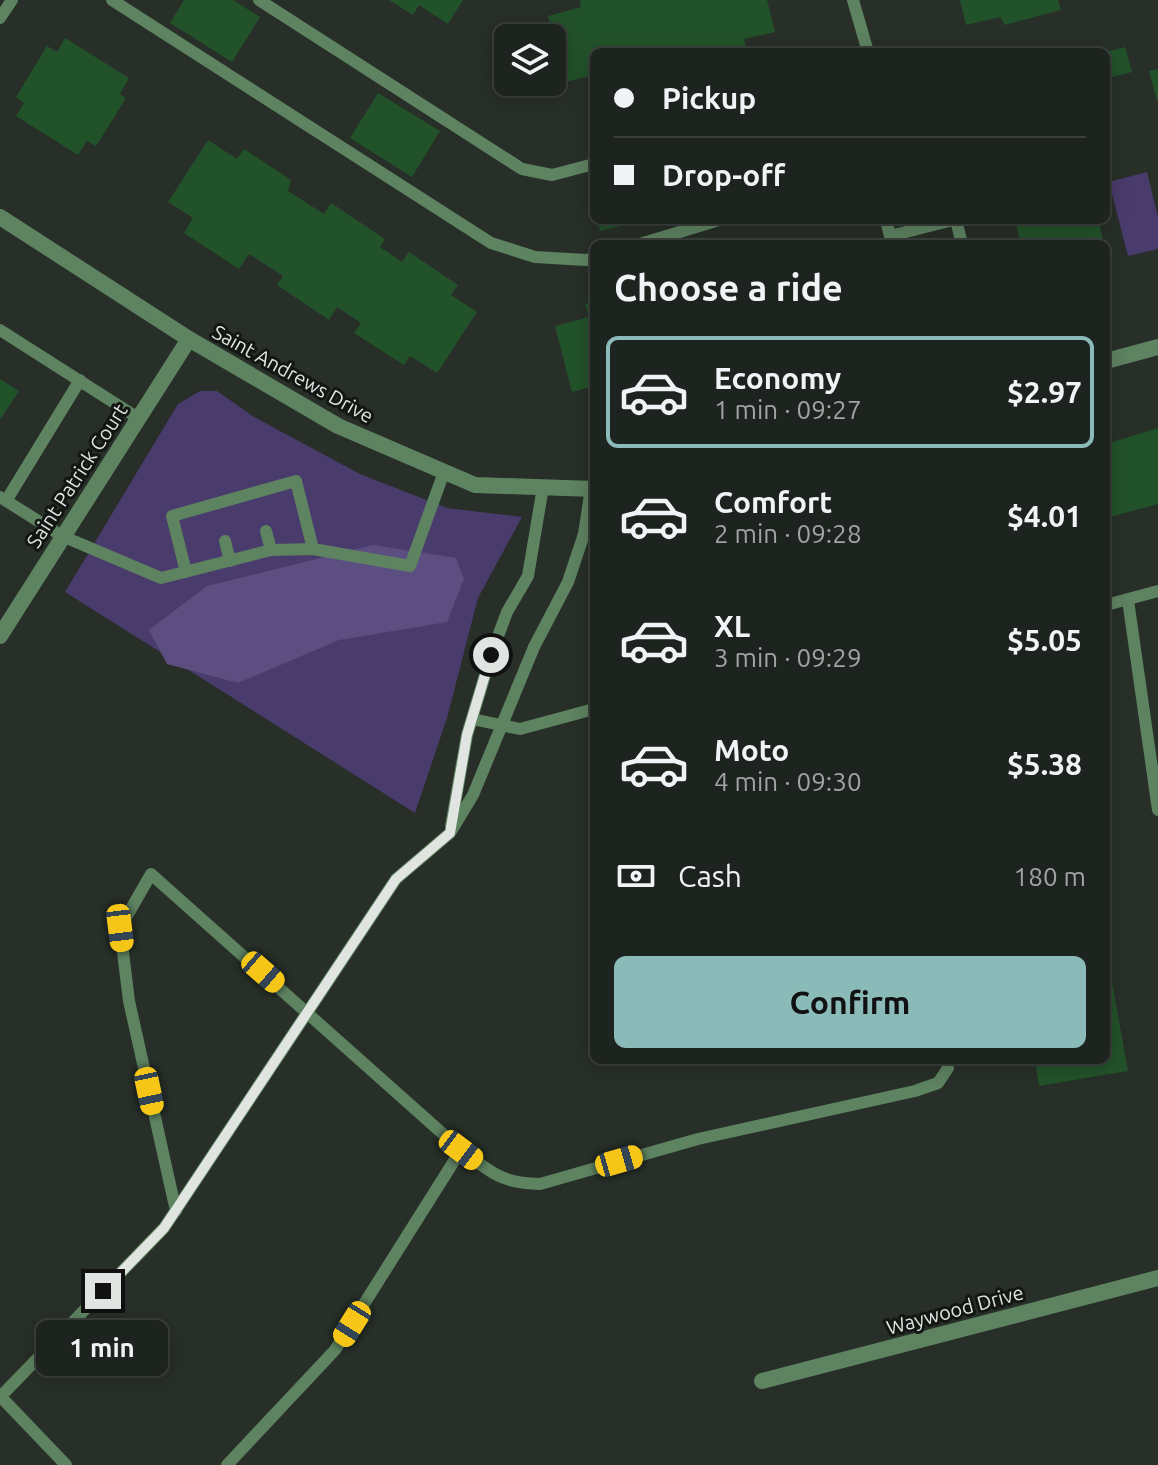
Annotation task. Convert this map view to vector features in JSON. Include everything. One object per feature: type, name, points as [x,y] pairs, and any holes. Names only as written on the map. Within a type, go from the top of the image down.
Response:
[{"type":"street","name":"Saint Andrews Drive","points":[[0,217],[189,339],[338,426],[475,485],[590,488]]},
{"type":"street","name":"Saint Patrick Court","points":[[0,636],[189,339]]},
{"type":"street","points":[[1110,360],[1158,347]]},
{"type":"street","name":"Waywood Drive","points":[[762,1381],[1158,1278]]},
{"type":"lane","points":[[0,18],[12,0]]},
{"type":"lane","points":[[112,0],[491,243],[535,257],[590,259]]},
{"type":"lane","points":[[259,0],[522,169],[552,175],[590,165]]},
{"type":"lane","points":[[853,0],[867,48]]},
{"type":"lane","points":[[653,240],[706,224]]},
{"type":"lane","points":[[891,240],[941,224]]},
{"type":"lane","points":[[0,330],[138,418]]},
{"type":"lane","points":[[80,380],[3,499],[62,536],[161,578],[271,550],[313,549],[410,566],[444,472]]},
{"type":"lane","points":[[186,572],[172,516],[258,498],[296,481],[313,549]]},
{"type":"lane","points":[[450,833],[472,719],[507,612],[528,576],[543,487]]},
{"type":"lane","points":[[66,1465],[0,1396],[164,1228],[396,879],[450,833],[473,795],[534,647],[568,582],[584,534],[590,500]]},
{"type":"lane","points":[[266,531],[271,550]]},
{"type":"lane","points":[[225,541],[230,561]]},
{"type":"lane","points":[[1110,604],[1158,591]]},
{"type":"lane","points":[[1128,600],[1158,810]]},
{"type":"lane","points":[[472,719],[520,729],[590,710]]},
{"type":"lane","points":[[176,1211],[129,1001],[120,928],[151,874],[461,1150],[492,1173],[514,1184],[540,1184],[698,1139],[915,1091],[938,1083],[948,1068],[947,1064]]},
{"type":"lane","points":[[227,1465],[335,1350],[461,1150]]},
{"type":"shaded area","points":[[1147,172],[1158,217],[1158,249],[1128,256],[1110,182]]},
{"type":"shaded area","points":[[200,391],[217,391],[254,417],[360,474],[447,508],[522,517],[478,598],[447,718],[415,813],[65,592],[178,404]]},
{"type":"shaded area","points":[[373,545],[456,558],[464,579],[447,622],[339,640],[238,683],[167,664],[149,630],[207,586]]},
{"type":"building","points":[[184,0],[233,0],[260,17],[232,62],[170,23]]},
{"type":"building","points":[[389,0],[463,0],[448,24],[419,5],[413,15]]},
{"type":"building","points":[[580,0],[767,0],[775,32],[744,39],[746,48],[590,48],[590,76],[566,82],[566,24],[550,24],[548,16],[581,7]]},
{"type":"building","points":[[960,0],[1058,0],[1061,10],[1005,25],[1000,17],[966,25]]},
{"type":"building","points":[[65,38],[129,78],[120,94],[126,98],[96,146],[87,141],[78,155],[16,116],[24,103],[16,97],[47,46],[57,52]]},
{"type":"building","points":[[1125,47],[1132,72],[1112,77],[1110,51]]},
{"type":"building","points":[[1158,69],[1158,101],[1157,101],[1149,71]]},
{"type":"building","points":[[378,93],[440,131],[412,177],[350,138]]},
{"type":"building","points":[[208,140],[237,159],[244,149],[291,180],[288,191],[324,214],[331,203],[385,239],[380,247],[402,262],[409,252],[458,285],[451,295],[477,312],[437,373],[410,356],[404,365],[354,333],[361,323],[337,307],[329,320],[277,285],[283,276],[249,254],[239,269],[184,233],[193,218],[168,202]]},
{"type":"building","points":[[598,224],[629,224],[600,231]]},
{"type":"building","points":[[1016,224],[1099,224],[1103,240],[1020,240]]},
{"type":"building","points":[[590,303],[590,387],[572,392],[555,326],[589,317],[585,304]]},
{"type":"building","points":[[0,379],[19,391],[0,420]]},
{"type":"building","points":[[1158,428],[1158,504],[1110,517],[1110,443]]},
{"type":"building","points":[[1110,971],[1128,1071],[1039,1086],[1036,1064],[1110,1064]]},
{"type":"route","points":[[103,1291],[164,1228],[396,879],[450,833],[467,735],[491,655]]}]
